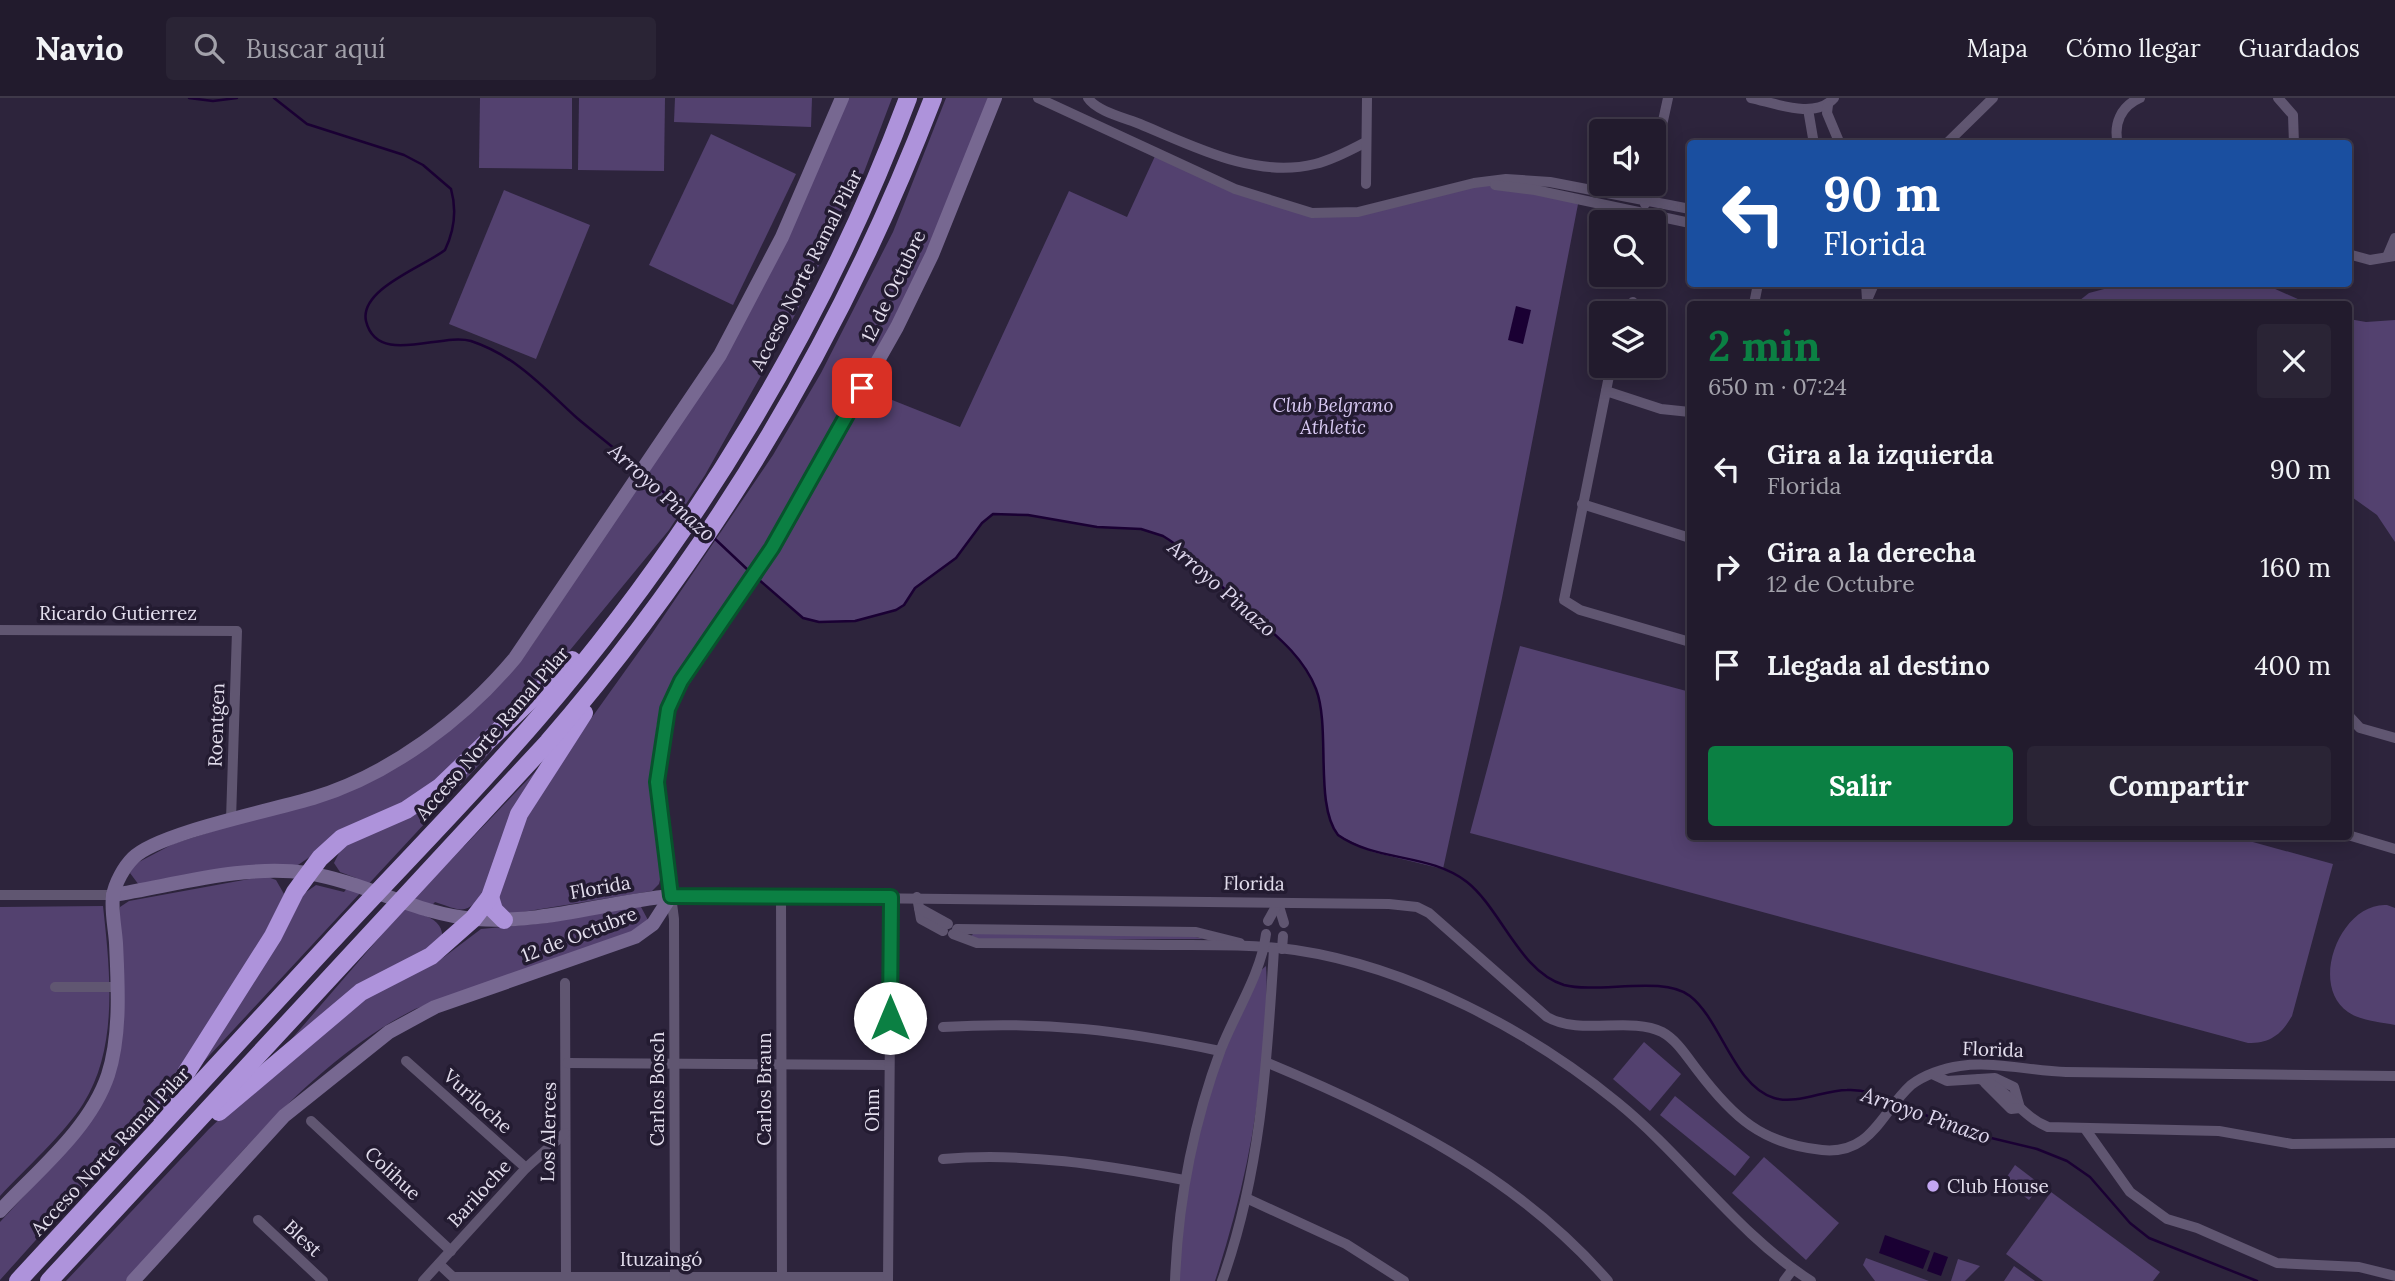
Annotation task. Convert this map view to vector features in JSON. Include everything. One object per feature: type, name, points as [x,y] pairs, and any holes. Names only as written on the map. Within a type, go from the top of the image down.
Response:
[{"type":"highway","name":"Acceso Norte Ramal Pilar","points":[[18,1281],[509,750],[618,616],[705,494],[743,434],[813,310],[874,181],[908,98]]},
{"type":"highway","points":[[153,1169],[341,1008],[374,984],[444,947],[473,919],[490,897],[519,814],[619,656],[723,509],[829,329],[890,204],[933,98]]},
{"type":"highway","points":[[134,1154],[274,936],[295,892],[308,873],[342,838],[406,810],[440,788],[618,616]]},
{"type":"highway","points":[[49,1281],[548,741],[619,656]]},
{"type":"highway","points":[[490,897],[494,910],[504,920]]},
{"type":"street","points":[[0,1211],[68,1138],[97,1099],[113,1056],[117,987],[113,895],[121,876],[139,852],[231,820],[313,798],[373,773],[476,701],[515,658],[720,355],[757,286],[842,98]]},
{"type":"street","name":"12 de Octubre","points":[[133,1281],[284,1116],[389,1032],[435,1007],[635,937],[653,924],[671,896],[658,804],[659,760],[664,724],[681,681],[772,548],[914,293],[995,98]]},
{"type":"street","points":[[1038,98],[1235,189],[1312,212],[1337,214],[1381,208],[1474,183],[1506,179],[1534,180],[1687,208]]},
{"type":"street","points":[[1088,98],[1111,112],[1213,155],[1254,165],[1296,167],[1315,164],[1364,143]]},
{"type":"street","points":[[1366,184],[1364,143],[1367,98]]},
{"type":"street","points":[[1663,119],[1668,98]]},
{"type":"street","points":[[1751,98],[1808,109],[1830,101]]},
{"type":"street","points":[[1950,140],[1993,98]]},
{"type":"street","points":[[2118,140],[2116,128],[2120,115],[2129,103],[2140,98]]},
{"type":"street","points":[[2278,98],[2293,115],[2294,140]]},
{"type":"street","points":[[1830,101],[1827,113],[1838,140]]},
{"type":"street","points":[[1808,109],[1813,140]]},
{"type":"street","points":[[1474,183],[1518,187],[1638,210]]},
{"type":"street","points":[[1643,210],[1647,196]]},
{"type":"street","points":[[1666,217],[1687,222]]},
{"type":"street","points":[[2352,255],[2370,260],[2391,257],[2395,238]]},
{"type":"street","points":[[1609,378],[1564,585],[1566,603],[1580,610],[1687,641]]},
{"type":"street","points":[[1606,391],[1661,409],[1687,412]]},
{"type":"street","points":[[1582,504],[1687,537]]},
{"type":"street","points":[[1671,531],[1687,530]]},
{"type":"street","name":"Ricardo Gutierrez","points":[[0,630],[237,631]]},
{"type":"street","name":"Roentgen","points":[[231,820],[237,631]]},
{"type":"street","points":[[2352,719],[2360,728],[2395,738]]},
{"type":"street","points":[[2352,731],[2360,728]]},
{"type":"street","points":[[2352,836],[2395,849]]},
{"type":"street","name":"Florida","points":[[0,895],[113,895],[249,873],[308,873],[345,881],[435,911],[473,919],[504,920],[522,920],[671,896],[891,897],[918,903],[1389,904],[1423,909],[1552,1020],[1568,1024],[1649,1029],[1665,1034],[1679,1046],[1737,1117],[1780,1141],[1824,1150],[1843,1149],[1869,1137],[1903,1094],[1932,1074],[1951,1067],[1979,1065],[2047,1071],[2395,1076]]},
{"type":"street","name":"Carlos Bosch","points":[[671,896],[674,919],[675,1279]]},
{"type":"street","name":"Carlos Braun","points":[[781,896],[782,1279]]},
{"type":"street","name":"Ohm","points":[[888,1279],[891,897]]},
{"type":"street","points":[[918,903],[921,919],[950,930],[969,942],[1269,948]]},
{"type":"street","points":[[1268,921],[1278,903]]},
{"type":"street","points":[[1278,903],[1283,923]]},
{"type":"street","points":[[969,942],[970,929]]},
{"type":"street","points":[[950,930],[1196,932],[1340,961],[1425,989],[1493,1019],[1557,1057],[1645,1126],[1736,1221],[1811,1281]]},
{"type":"street","points":[[1222,1281],[1246,1198],[1268,1063],[1269,948],[1266,934]]},
{"type":"street","points":[[1175,1281],[1184,1180],[1220,1051],[1269,948],[1283,936]]},
{"type":"street","name":"Los Alerces","points":[[565,983],[566,1279]]},
{"type":"street","points":[[55,987],[117,987]]},
{"type":"street","points":[[943,1027],[994,1024],[1076,1026],[1220,1051]]},
{"type":"street","name":"Vuriloche","points":[[407,1061],[526,1168]]},
{"type":"street","points":[[567,1063],[889,1065]]},
{"type":"street","points":[[1268,1063],[1358,1101],[1455,1154],[1544,1220],[1608,1281]]},
{"type":"street","points":[[1932,1074],[1947,1081],[1979,1079],[1995,1084],[2038,1123],[2048,1127],[2085,1130],[2219,1131],[2292,1144],[2395,1143]]},
{"type":"street","name":"Colihue","points":[[312,1121],[451,1251]]},
{"type":"street","points":[[2085,1130],[2130,1192],[2167,1219],[2197,1228],[2277,1263],[2359,1267],[2395,1276]]},
{"type":"street","name":"Bariloche","points":[[423,1281],[526,1168],[565,1133]]},
{"type":"street","points":[[943,1160],[1000,1157],[1063,1161],[1184,1180]]},
{"type":"street","points":[[1246,1198],[1346,1244],[1404,1281]]},
{"type":"street","name":"Blest","points":[[258,1220],[323,1281]]},
{"type":"street","name":"Ituzaingó","points":[[439,1264],[453,1279],[888,1279]]},
{"type":"street","points":[[1784,1281],[1793,1269]]},
{"type":"green space","points":[[480,98],[572,98],[572,169],[479,168]]},
{"type":"green space","points":[[579,98],[665,98],[664,171],[578,170]]},
{"type":"green space","points":[[675,98],[812,98],[811,127],[674,122]]},
{"type":"green space","points":[[846,98],[892,98],[864,172],[796,313],[705,475],[669,530],[552,672],[424,792],[298,865],[245,867],[139,885],[130,873],[135,864],[173,844],[371,781],[530,648],[729,349],[780,254]]},
{"type":"green space","points":[[946,98],[988,98],[941,221],[900,310],[768,547],[671,687],[652,778],[655,835],[662,871],[659,884],[652,891],[510,914],[497,904],[517,833],[580,734],[773,455],[821,373],[893,232]]},
{"type":"green space","points":[[711,134],[796,174],[733,305],[649,265]]},
{"type":"green space","name":"Club Belgrano Athletic","points":[[1156,154],[1235,189],[1328,215],[1474,183],[1579,199],[1502,598],[1443,869],[1373,852],[1338,835],[1327,805],[1320,705],[1310,675],[1281,639],[1192,557],[1163,536],[1141,529],[1097,527],[1028,515],[993,514],[982,523],[956,558],[915,588],[904,605],[896,610],[855,621],[819,622],[803,618],[754,575],[862,388],[960,427],[1069,191],[1127,217]]},
{"type":"green space","points":[[504,190],[590,225],[536,359],[449,324]]},
{"type":"green space","points":[[2112,287],[2271,287],[2302,301],[2079,301],[2089,293]]},
{"type":"green space","points":[[2352,320],[2366,322],[2395,320],[2395,542],[2377,515],[2352,497]]},
{"type":"green space","points":[[1520,646],[1687,691],[1687,840],[2246,840],[2333,864],[2292,1016],[2274,1037],[2248,1043],[1470,833]]},
{"type":"green space","points":[[490,748],[493,749],[478,766],[196,1070],[302,895],[316,885],[344,892],[356,878],[340,872],[334,863],[343,845]]},
{"type":"green space","points":[[558,748],[483,895],[466,909],[435,902],[423,915],[438,924],[442,931],[442,940],[289,1042],[403,910]]},
{"type":"green space","points":[[265,876],[276,880],[284,894],[267,938],[156,1106],[0,1280],[0,1222],[49,1169],[107,1093],[120,907],[129,901]]},
{"type":"green space","points":[[2387,905],[2395,908],[2395,1025],[2365,1019],[2348,1012],[2336,1000],[2331,983],[2335,947],[2344,930],[2356,917],[2370,908]]},
{"type":"green space","points":[[103,906],[109,1008],[102,1058],[94,1082],[83,1104],[66,1127],[0,1196],[0,907]]},
{"type":"green space","points":[[641,907],[648,920],[640,929],[415,1009],[373,1033],[334,1063],[261,1132],[129,1281],[66,1281],[209,1129],[260,1081],[354,1004],[444,957],[481,929],[546,923]]},
{"type":"green space","points":[[974,933],[1188,935],[1204,939],[974,940],[971,936]]},
{"type":"green space","points":[[1266,966],[1266,1009],[1260,1082],[1246,1168],[1232,1224],[1215,1281],[1178,1281],[1188,1177],[1215,1075],[1259,972]]},
{"type":"green space","points":[[1644,1042],[1681,1074],[1650,1111],[1613,1079]]},
{"type":"green space","points":[[1675,1096],[1750,1157],[1735,1176],[1660,1115]]},
{"type":"green space","points":[[1764,1157],[1839,1223],[1806,1260],[1732,1193]]},
{"type":"green space","points":[[2015,1165],[2041,1185],[2029,1200],[2004,1181]]},
{"type":"green space","points":[[2051,1192],[2160,1272],[2153,1281],[2043,1281],[2006,1254]]},
{"type":"green space","points":[[1866,1258],[1929,1281],[1875,1281],[1863,1265]]},
{"type":"green space","points":[[1958,1259],[1980,1266],[1965,1281],[1951,1281]]},
{"type":"green space","points":[[2014,1266],[2035,1281],[2004,1281]]},
{"type":"shaded area","points":[[1516,306],[1531,310],[1523,344],[1508,340]]},
{"type":"shaded area","points":[[1885,1235],[1930,1251],[1923,1269],[1879,1253]]},
{"type":"shaded area","points":[[1934,1252],[1948,1257],[1941,1276],[1927,1271]]},
{"type":"waterway","name":"Arroyo Pinazo","points":[[189,98],[213,101],[237,98]]},
{"type":"waterway","name":"Arroyo Pinazo","points":[[274,98],[307,124],[404,155],[423,165],[451,189],[454,220],[445,250],[395,280],[373,299],[367,309],[366,321],[372,335],[383,342],[396,345],[458,339],[487,347],[528,374],[638,469]]},
{"type":"waterway","name":"Arroyo Pinazo","points":[[646,476],[685,512]]},
{"type":"waterway","name":"Arroyo Pinazo","points":[[757,578],[803,618],[819,622],[855,621],[896,610],[904,605],[915,588],[956,558],[982,523],[993,514],[1028,515],[1097,527],[1141,529],[1163,536],[1192,557],[1280,640],[1301,662],[1309,675],[1320,705],[1324,786],[1331,822],[1338,835],[1369,850],[1437,866],[1467,882],[1535,967],[1564,985],[1594,988],[1664,987],[1690,996],[1711,1020],[1748,1080],[1760,1091],[1774,1098],[1792,1100],[1853,1090],[1894,1101]]},
{"type":"waterway","name":"Arroyo Pinazo","points":[[713,537],[749,571]]},
{"type":"waterway","name":"Arroyo Pinazo","points":[[1900,1104],[1962,1131],[2037,1149],[2067,1161],[2090,1177],[2130,1223],[2149,1238],[2257,1281]]},
{"type":"place","name":"Club House","points":[[1933,1186]]},
{"type":"route","points":[[862,388],[772,548],[674,694],[664,724],[657,782],[671,896],[891,897],[890,1018]]}]
